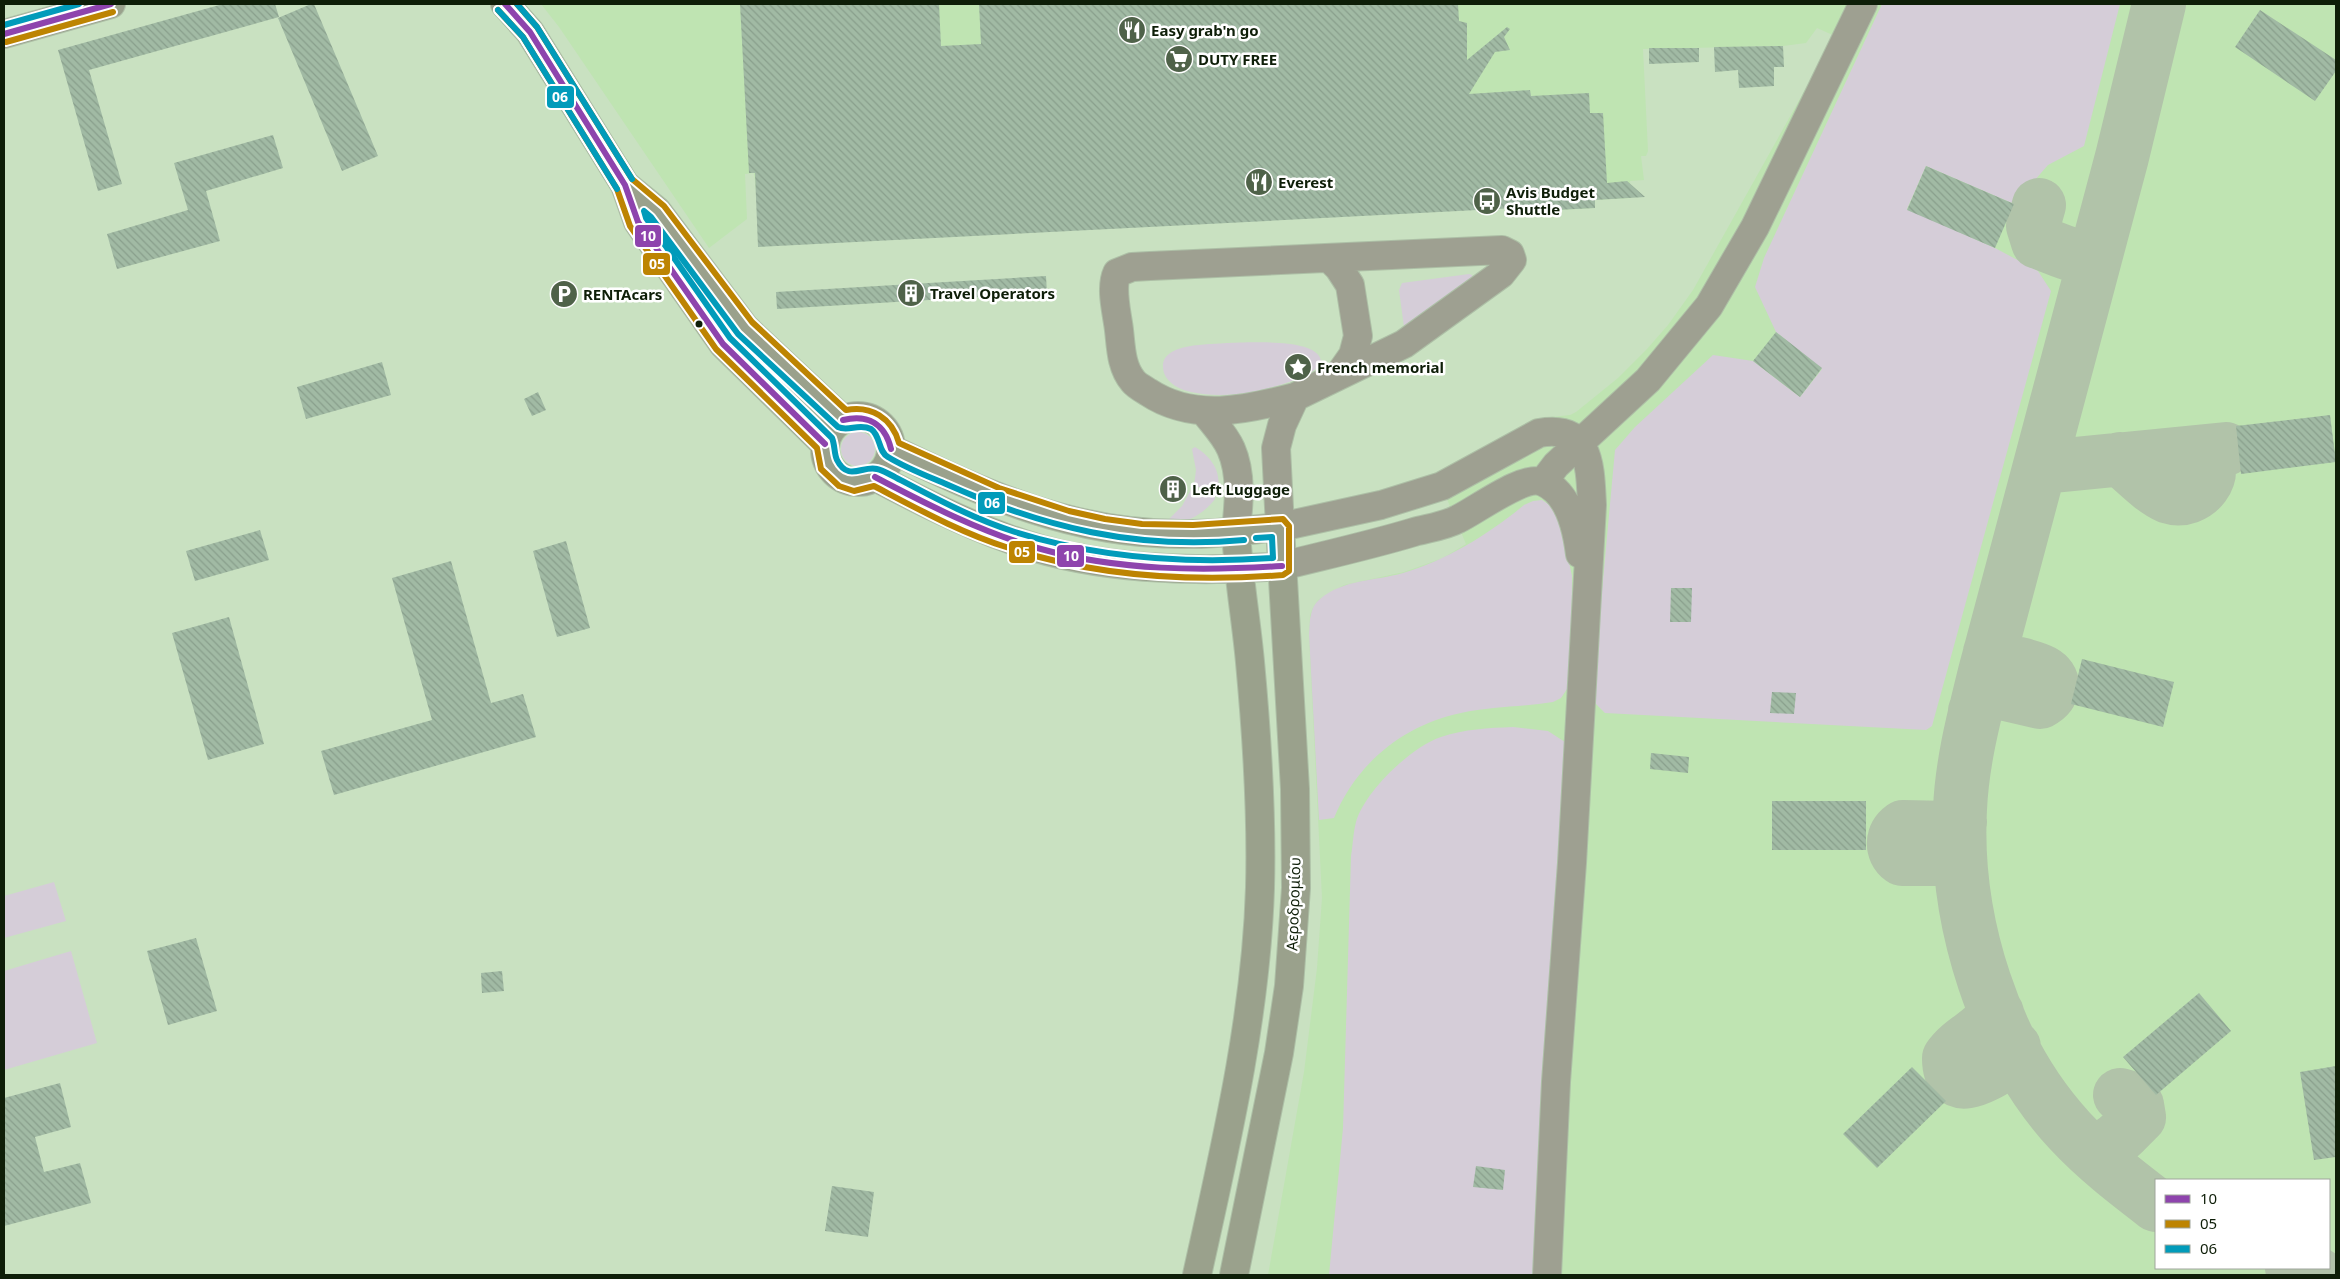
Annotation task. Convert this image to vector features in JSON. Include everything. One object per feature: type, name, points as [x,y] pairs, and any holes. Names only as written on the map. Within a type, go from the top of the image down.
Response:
[{"type":"main road","points":[[4,34],[110,4]]},
{"type":"main road","points":[[505,4],[530,32],[625,185],[638,222],[723,344],[825,444]]},
{"type":"main road","points":[[625,185],[657,211],[745,328],[843,420]]},
{"type":"main road","points":[[854,416],[865,417],[875,421],[884,429],[889,438],[891,449],[889,460],[883,470],[875,477],[854,482],[840,476],[829,465],[825,444],[828,434],[843,420],[854,416]]},
{"type":"main road","points":[[891,449],[962,484],[1026,509],[1075,523],[1124,531],[1181,534],[1280,527]]},
{"type":"main road","points":[[875,477],[950,516],[1010,540],[1069,555],[1152,566],[1237,569],[1282,566]]},
{"type":"main road","name":"Αεροδρομίου","points":[[1234,1275],[1279,1053],[1290,967],[1296,888],[1295,789],[1280,527]]},
{"type":"main road","points":[[1197,1275],[1244,1052],[1255,964],[1260,888],[1260,802],[1255,724],[1250,660],[1237,569],[1236,530]]},
{"type":"street","points":[[1543,482],[1556,465],[1648,380],[1709,306],[1755,227],[1863,4]]},
{"type":"street","points":[[1502,250],[1510,254],[1512,260],[1501,274],[1404,344],[1338,375],[1322,386],[1295,397],[1261,406],[1204,411],[1182,408],[1163,402],[1133,382],[1127,372],[1122,351],[1115,286],[1118,273],[1132,267],[1502,250]]},
{"type":"street","points":[[1329,258],[1339,268],[1350,285],[1358,336],[1354,355],[1338,375]]},
{"type":"street","points":[[1295,397],[1282,425],[1276,448],[1280,527],[1381,505],[1442,486],[1539,433],[1553,430],[1568,434],[1580,442],[1589,460],[1592,498],[1546,1275]]},
{"type":"street","points":[[1204,411],[1231,448],[1236,463],[1239,496],[1236,530]]},
{"type":"street","points":[[1282,566],[1390,540],[1456,520],[1519,484],[1543,482],[1561,498],[1571,518],[1579,545],[1586,592]]},
{"type":"street","points":[[1381,505],[1387,519],[1390,540]]},
{"type":"shaded area","points":[[541,4],[2336,4],[2336,1275],[1268,1275],[1304,1072],[1317,968],[1322,898],[1309,635],[1310,615],[1313,608],[1318,600],[1344,585],[1404,572],[1443,558],[1466,544],[1438,478],[1505,440],[1533,419],[1570,415],[1576,412],[1618,378],[1647,349],[1668,325],[1693,290],[1835,36],[1817,28],[1806,43],[1783,46],[1643,49],[1648,151],[1646,156],[1641,156],[1644,180],[1630,181],[1631,198],[1595,200],[1595,208],[1538,211],[1538,207],[756,190],[754,173],[745,174],[747,219],[709,248],[559,27]]},
{"type":"shaded area","points":[[1882,4],[2120,4],[2084,146],[2048,165],[2014,204],[1926,166],[1907,209],[1995,248],[2038,271],[2051,291],[1932,726],[1926,730],[1605,713],[1592,700],[1615,450],[1635,427],[1713,355],[1753,361],[1800,397],[1822,369],[1776,332],[1755,287],[1764,258]]},
{"type":"shaded area","points":[[1472,275],[1474,282],[1404,327],[1399,290],[1402,283]]},
{"type":"shaded area","points":[[1264,342],[1295,345],[1308,348],[1317,353],[1321,361],[1319,366],[1311,373],[1301,378],[1263,390],[1239,394],[1215,395],[1191,392],[1175,386],[1166,377],[1163,363],[1167,356],[1175,350],[1196,345]]},
{"type":"shaded area","points":[[858,432],[865,433],[870,437],[874,442],[874,456],[870,461],[865,465],[858,466],[851,465],[846,461],[842,456],[841,449],[842,442],[846,437],[851,433]]},
{"type":"shaded area","points":[[1195,447],[1211,460],[1217,472],[1217,492],[1194,486],[1196,470],[1192,449]]},
{"type":"shaded area","points":[[1192,488],[1215,497],[1215,499],[1206,509],[1188,520],[1181,522],[1167,521],[1182,506]]},
{"type":"shaded area","points":[[1542,500],[1559,517],[1572,576],[1571,683],[1561,698],[1553,702],[1461,713],[1420,727],[1401,737],[1369,764],[1343,798],[1334,818],[1319,820],[1309,635],[1311,616],[1316,603],[1329,592],[1349,584],[1392,576],[1436,561],[1482,536],[1524,505]]},
{"type":"shaded area","points":[[1513,727],[1548,731],[1568,744],[1539,1275],[1329,1275],[1343,1128],[1351,856],[1356,822],[1361,810],[1379,784],[1403,760],[1429,742],[1450,734],[1486,728]]},
{"type":"shaded area","points":[[54,882],[66,921],[4,938],[4,896]]},
{"type":"shaded area","points":[[71,951],[97,1043],[4,1070],[4,971]]},
{"type":"building","points":[[223,4],[275,4],[279,17],[89,70],[122,184],[98,191],[58,50]]},
{"type":"building","points":[[314,4],[378,156],[342,171],[278,18]]},
{"type":"building","points":[[740,4],[939,4],[941,46],[981,44],[979,4],[1458,4],[1459,21],[1467,23],[1467,60],[1507,27],[1510,29],[1504,37],[1510,50],[1495,52],[1469,94],[1530,90],[1531,96],[1589,93],[1590,113],[1603,113],[1607,183],[1627,181],[1645,197],[1595,200],[1595,208],[1538,211],[1538,207],[758,247],[755,173],[749,173]]},
{"type":"building","points":[[2260,10],[2336,60],[2336,71],[2315,101],[2235,47]]},
{"type":"building","points":[[1783,46],[1784,67],[1774,67],[1774,86],[1739,88],[1738,70],[1715,72],[1714,47]]},
{"type":"building","points":[[1649,48],[1699,48],[1699,62],[1649,64]]},
{"type":"building","points":[[273,135],[283,168],[206,191],[220,241],[117,269],[107,234],[188,210],[174,163]]},
{"type":"building","points":[[1926,166],[2014,204],[1995,248],[1907,210]]},
{"type":"building","name":"Travel Operators","points":[[1046,276],[1047,293],[777,309],[776,292]]},
{"type":"building","points":[[1776,332],[1822,368],[1800,397],[1753,361]]},
{"type":"building","points":[[382,362],[391,395],[306,419],[297,387]]},
{"type":"building","points":[[538,392],[546,410],[532,416],[524,399]]},
{"type":"building","points":[[2330,415],[2336,462],[2241,474],[2236,426]]},
{"type":"building","points":[[260,530],[269,560],[195,581],[186,551]]},
{"type":"building","points":[[566,541],[590,628],[557,637],[533,551]]},
{"type":"building","points":[[451,561],[491,703],[523,694],[536,737],[334,795],[321,751],[432,720],[392,578]]},
{"type":"building","points":[[1671,588],[1692,588],[1691,622],[1670,622]]},
{"type":"building","points":[[229,617],[264,744],[208,760],[172,633]]},
{"type":"building","points":[[2082,659],[2174,682],[2163,727],[2071,704]]},
{"type":"building","points":[[1772,692],[1796,693],[1794,714],[1770,713]]},
{"type":"building","points":[[1651,753],[1689,757],[1688,773],[1650,769]]},
{"type":"building","points":[[1772,801],[1866,801],[1866,850],[1772,850]]},
{"type":"building","points":[[196,938],[217,1011],[168,1025],[147,951]]},
{"type":"building","points":[[502,971],[504,991],[482,993],[481,973]]},
{"type":"building","points":[[2199,993],[2231,1031],[2156,1095],[2123,1057]]},
{"type":"building","points":[[2336,1066],[2336,1157],[2314,1160],[2300,1072]]},
{"type":"building","points":[[1912,1067],[1946,1101],[1877,1168],[1843,1134]]},
{"type":"building","points":[[60,1083],[71,1127],[35,1137],[44,1172],[80,1163],[91,1203],[4,1226],[4,1098]]},
{"type":"building","points":[[1476,1166],[1505,1170],[1503,1190],[1473,1187]]},
{"type":"building","points":[[832,1186],[874,1192],[868,1237],[825,1231]]},
{"type":"taxiway","points":[[2155,1204],[2101,1161],[2070,1131],[2043,1098],[2020,1062],[2000,1022],[1984,981],[1972,938],[1964,895],[1960,851],[1960,809],[1963,774],[1969,740],[1985,672],[2122,157],[2159,4]]},
{"type":"taxiway","points":[[2039,205],[2033,226],[2038,242],[2074,255],[2096,255]]},
{"type":"taxiway","points":[[2043,457],[2054,466],[2226,449]]},
{"type":"taxiway","points":[[2120,459],[2156,490],[2169,497],[2179,498],[2189,497],[2197,492],[2204,485],[2208,477],[2207,460],[2200,452]]},
{"type":"taxiway","points":[[1975,711],[1985,697],[1997,692],[2040,702],[2051,692],[2051,679],[2045,674],[2037,669],[1997,657],[1990,652]]},
{"type":"taxiway","points":[[1960,822],[1949,828],[1903,827],[1899,830],[1894,843],[1894,847],[1902,859],[1948,859],[1960,867]]},
{"type":"taxiway","points":[[1997,1013],[1986,1026],[1960,1046],[1949,1058],[1951,1071],[1956,1079],[1963,1082],[1971,1081],[2008,1062],[2014,1047]]},
{"type":"taxiway","points":[[2085,1146],[2102,1147],[2109,1144],[2139,1117],[2137,1105],[2127,1097],[2120,1095]]},
{"type":"taxiway","points":[[2296,1269],[2319,1275]]},
{"type":"transit line","name":"06","points":[[4,25],[79,4]]},
{"type":"transit line","name":"10","points":[[4,34],[111,4]]},
{"type":"transit line","name":"10","points":[[505,4],[530,32],[625,185],[638,222],[723,344],[825,444]]},
{"type":"transit line","name":"05","points":[[498,10],[523,37],[617,189],[630,226],[716,349],[817,448],[821,469],[839,486],[854,491],[874,486],[940,520],[991,542],[1042,558],[1076,565],[1144,575],[1214,578],[1283,575],[1289,571],[1289,526],[1283,519],[1193,525],[1142,524],[1105,519],[1069,511],[999,488],[899,443],[896,434],[886,420],[879,415],[864,410],[846,410],[752,322],[664,206],[632,179],[537,27],[517,4]]},
{"type":"transit line","name":"06","points":[[517,4],[537,27],[632,179]]},
{"type":"transit line","name":"06","points":[[498,10],[523,37],[617,189]]},
{"type":"transit line","name":"05","points":[[6,42],[113,12]]},
{"type":"transit line","name":"06","points":[[1244,540],[1166,542],[1129,538],[1055,524],[983,499],[895,461],[885,455],[871,429],[867,427],[846,429],[838,427],[738,334],[651,217],[644,211],[646,218],[730,338],[832,438],[837,460],[841,467],[846,470],[879,469],[951,506],[983,520],[1015,532],[1078,548],[1142,557],[1175,559],[1240,560],[1273,558],[1272,537],[1256,538]]},
{"type":"transit line","name":"10","points":[[843,420],[860,418],[874,423],[884,433],[891,449]]},
{"type":"transit line","name":"10","points":[[875,477],[977,527],[1041,549],[1071,556],[1101,562],[1161,568],[1222,569],[1282,566]]},
{"type":"place","name":"Easy grab'n go","points":[[1132,30]]},
{"type":"place","name":"DUTY FREE","points":[[1179,59]]},
{"type":"place","name":"Everest","points":[[1259,182]]},
{"type":"place","name":"Avis Budget Shuttle","points":[[1487,201]]},
{"type":"place","name":"Travel Operators","points":[[911,293]]},
{"type":"place","name":"RENTAcars","points":[[564,294]]},
{"type":"place","name":"French memorial","points":[[1298,367]]},
{"type":"place","name":"Left Luggage","points":[[1173,489]]}]
